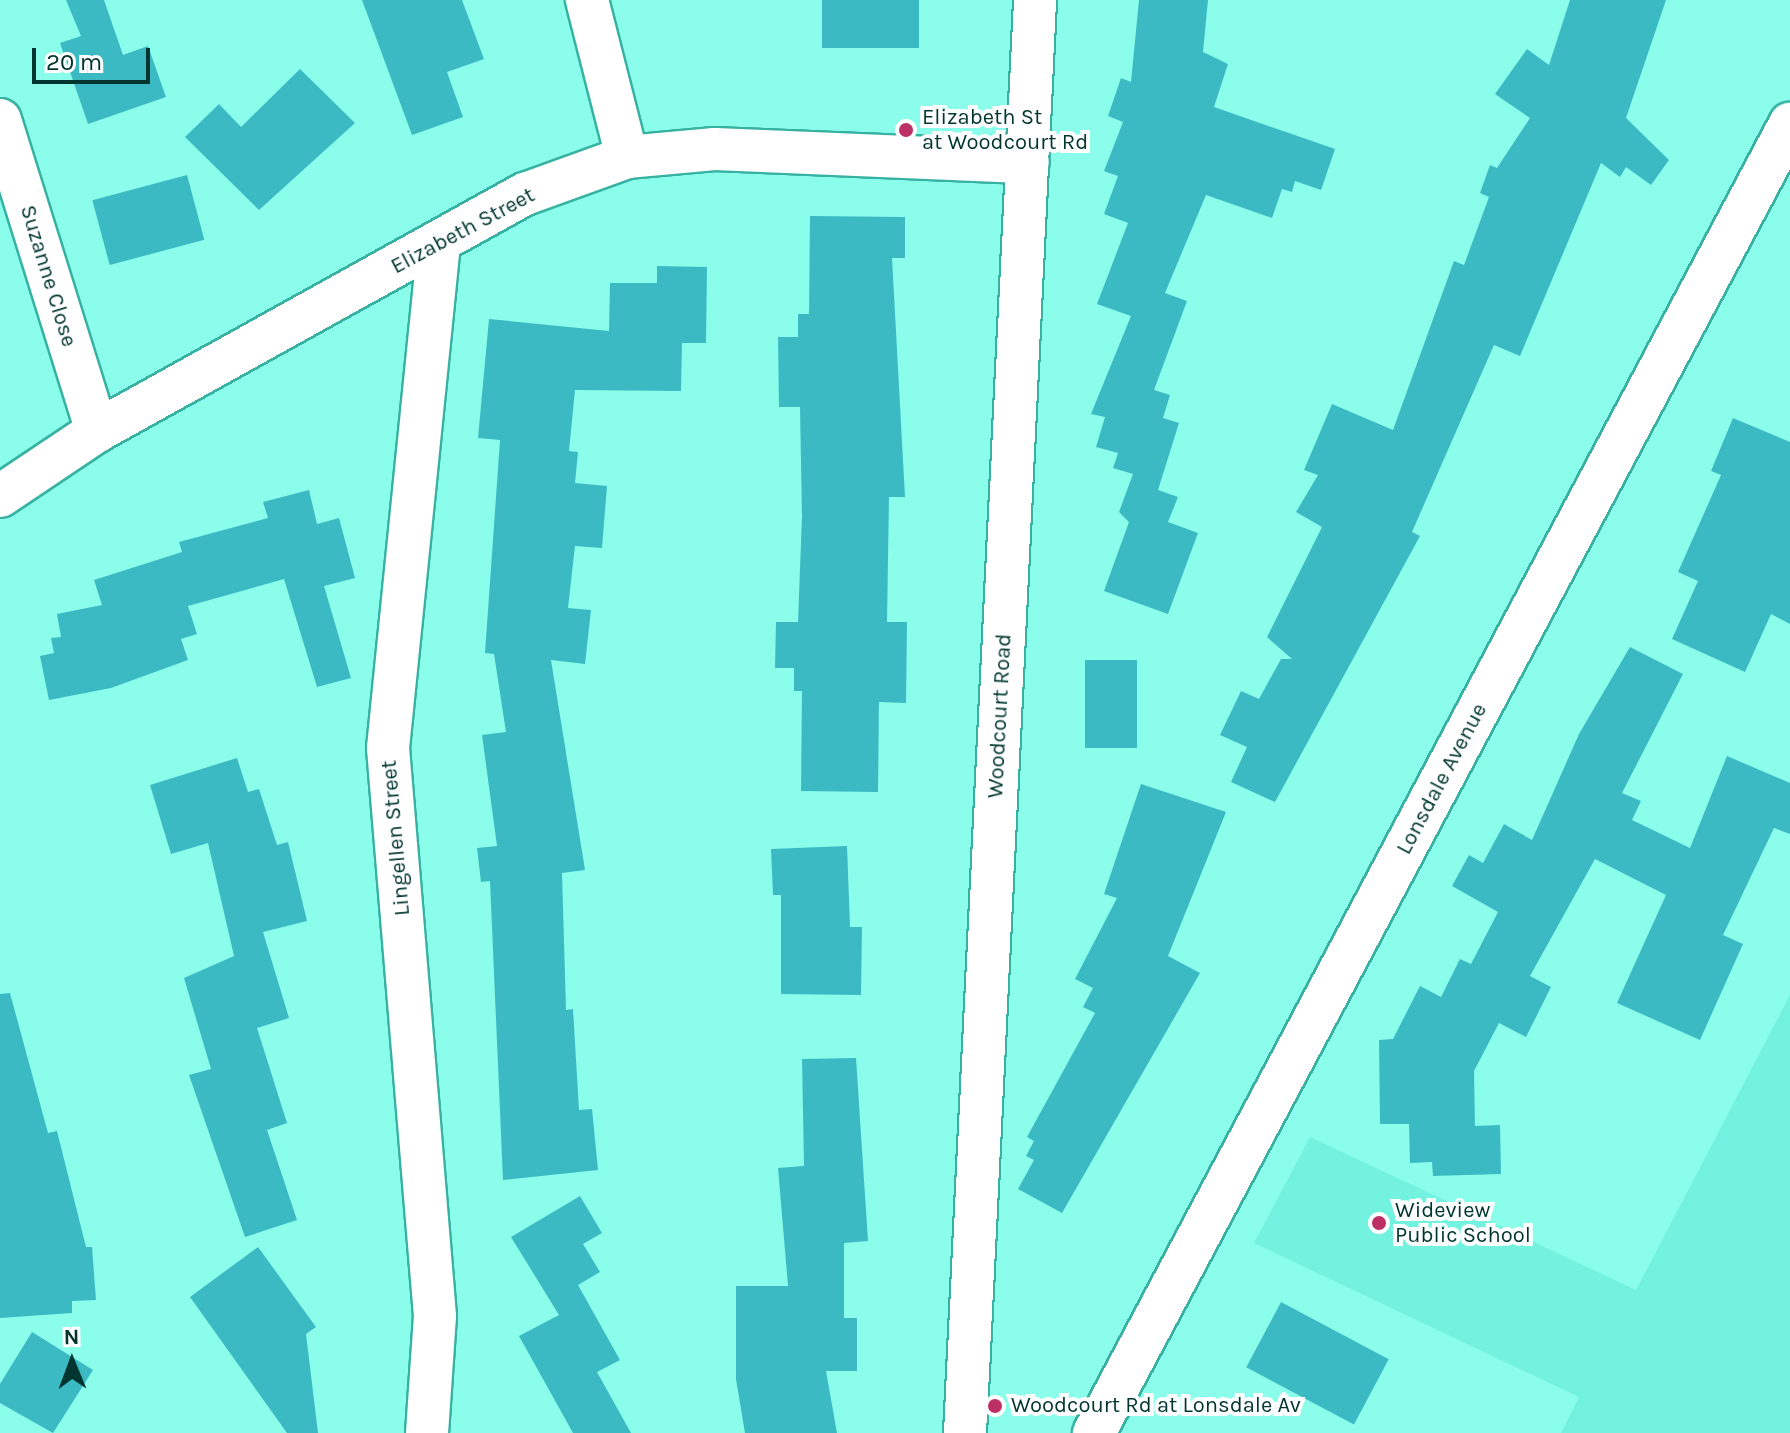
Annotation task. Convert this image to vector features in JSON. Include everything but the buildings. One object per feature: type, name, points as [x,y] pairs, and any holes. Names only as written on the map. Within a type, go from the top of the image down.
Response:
[{"type":"street","points":[[587,0],[627,157]]},
{"type":"street","name":"Woodcourt Road","points":[[968,1427],[1035,0]]},
{"type":"street","name":"Suzanne Close","points":[[0,120],[97,431]]},
{"type":"street","name":"Lonsdale Avenue","points":[[1094,1433],[1790,124]]},
{"type":"street","name":"Elizabeth Street","points":[[0,496],[97,431],[525,194],[627,157],[715,149],[1028,162]]},
{"type":"street","name":"Lingellen Street","points":[[427,1433],[435,1316],[388,748],[439,243]]},
{"type":"shaded area","name":"Wideview Public School","points":[[1790,995],[1790,1433],[1561,1433],[1579,1397],[1254,1243],[1310,1137],[1636,1290]]},
{"type":"place","name":"Elizabeth St at Woodcourt Rd","points":[[906,130]]},
{"type":"place","name":"Wideview Public School","points":[[1379,1223]]},
{"type":"place","name":"Woodcourt Rd at Lonsdale Av","points":[[995,1406]]}]
